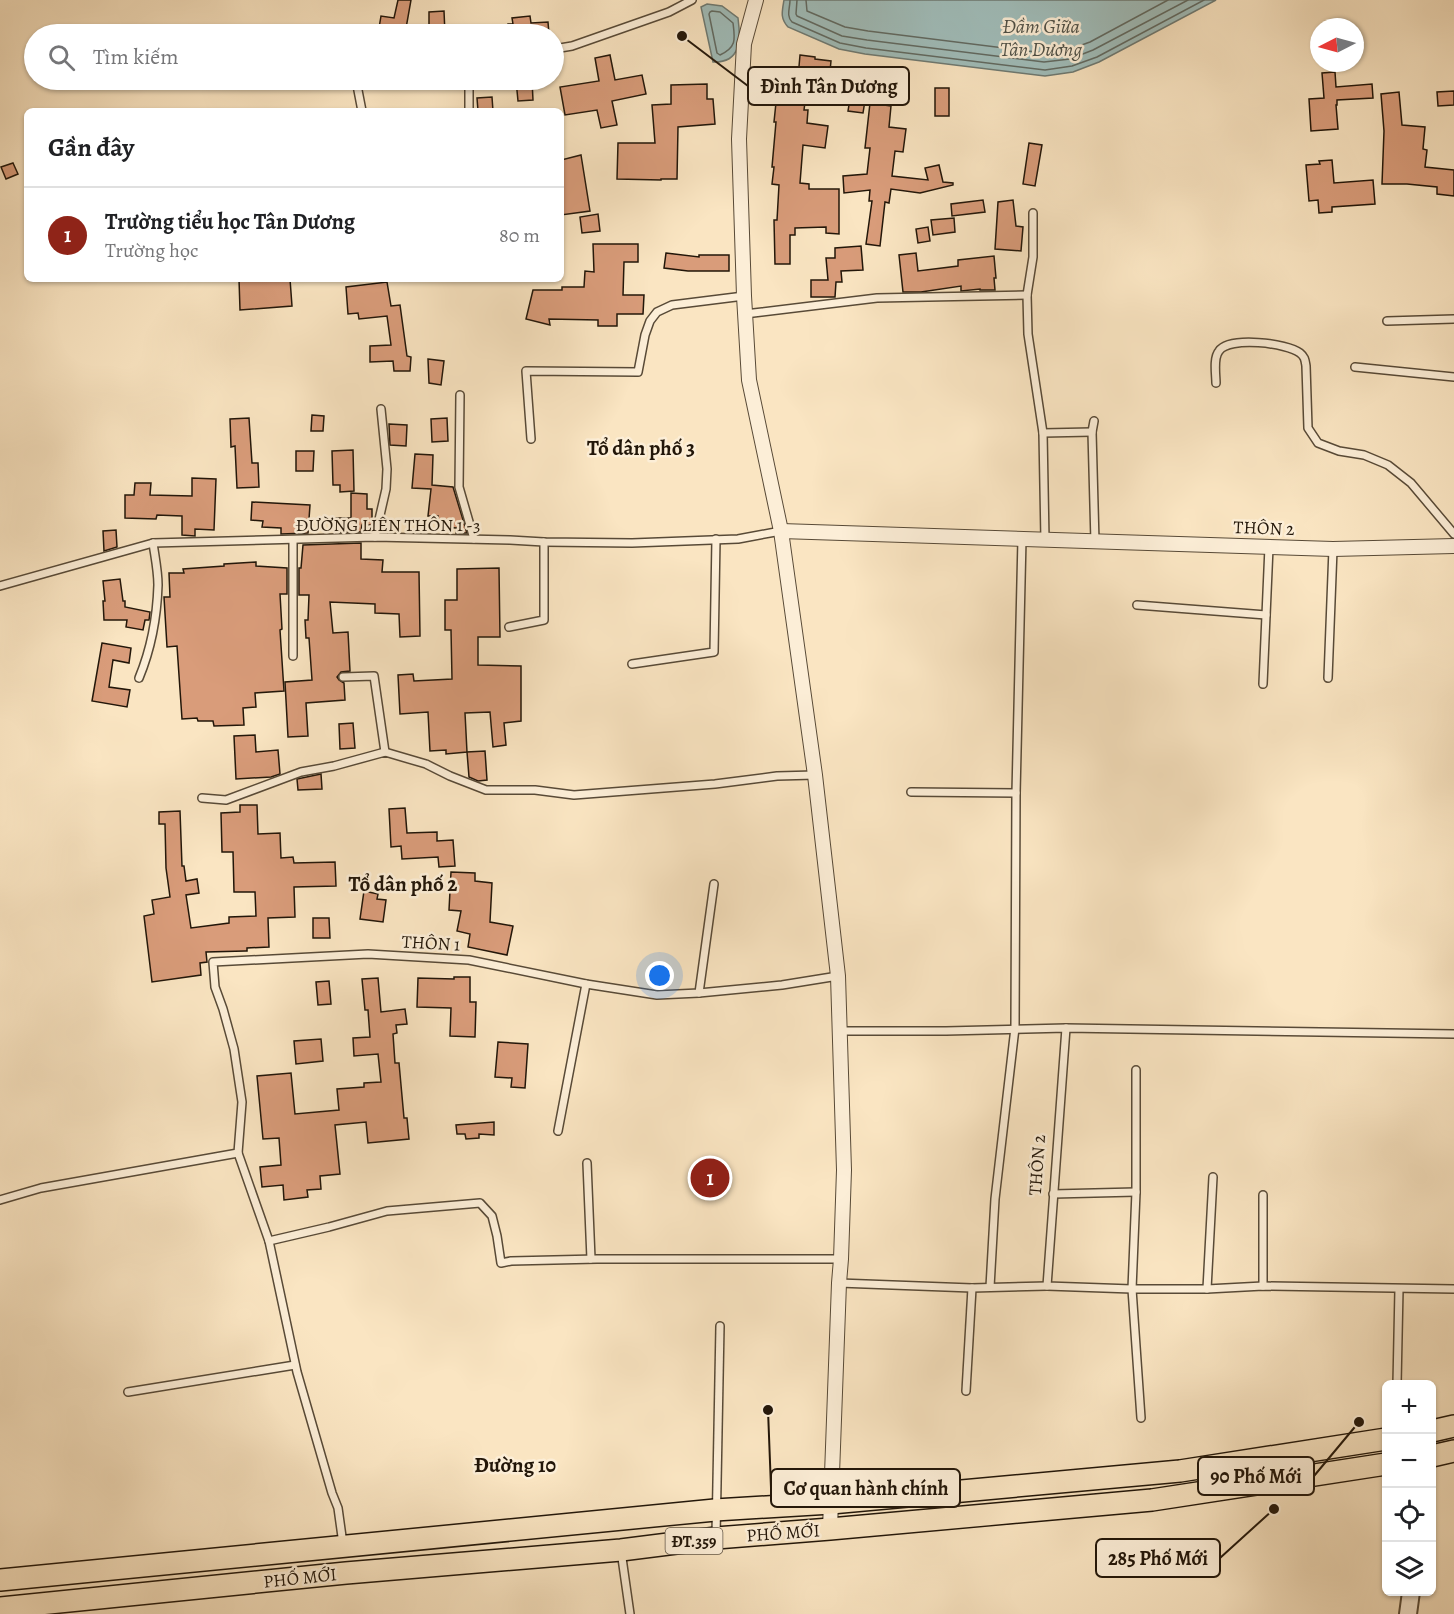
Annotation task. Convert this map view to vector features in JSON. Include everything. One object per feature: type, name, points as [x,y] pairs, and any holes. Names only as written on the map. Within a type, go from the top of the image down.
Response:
[{"type":"main road","name":"PHỐ MỚI","points":[[0,1580],[715,1510],[831,1503],[1180,1471],[1382,1440]]},
{"type":"main road","points":[[1436,1454],[1454,1451]]},
{"type":"main road","name":"PHỐ MỚI","points":[[0,1608],[335,1574],[621,1550],[716,1538],[1152,1500],[1382,1465]]},
{"type":"street","points":[[756,0],[744,44],[739,139],[749,380],[781,531],[815,775],[838,976],[841,1031],[844,1170],[830,1529]]},
{"type":"street","name":"THÔN 2","points":[[781,531],[1333,549],[1454,546]]},
{"type":"street","points":[[1436,1444],[1443,1428]]},
{"type":"street","points":[[1408,1614],[1411,1596]]},
{"type":"lane","points":[[564,47],[669,12],[692,0]]},
{"type":"lane","points":[[358,90],[361,108]]},
{"type":"lane","points":[[469,90],[469,108]]},
{"type":"lane","points":[[1032,213],[1033,257],[1028,295],[1028,334],[1043,433],[1045,540]]},
{"type":"lane","points":[[745,314],[877,298],[1028,295]]},
{"type":"lane","points":[[531,439],[526,371],[638,372],[645,335],[650,321],[657,312],[672,306],[744,296]]},
{"type":"lane","points":[[1387,321],[1454,319]]},
{"type":"lane","points":[[1216,384],[1217,356],[1219,349],[1225,346],[1265,343],[1299,352],[1304,357],[1306,366],[1308,428],[1318,443],[1339,451],[1364,455],[1388,465],[1411,483],[1454,534]]},
{"type":"lane","points":[[1355,367],[1454,377]]},
{"type":"lane","points":[[460,395],[459,486],[474,539]]},
{"type":"lane","points":[[375,537],[386,489],[387,469],[381,409]]},
{"type":"lane","points":[[1094,421],[1092,432],[1095,542]]},
{"type":"lane","points":[[1043,433],[1092,432]]},
{"type":"lane","name":"ĐƯỜNG LIÊN THÔN 1 -3","points":[[0,586],[153,543],[375,537],[632,543],[738,538],[781,531]]},
{"type":"lane","points":[[632,664],[714,652],[716,539]]},
{"type":"lane","points":[[293,540],[293,656]]},
{"type":"lane","points":[[990,1287],[995,1199],[1015,1028],[1016,793],[1023,540]]},
{"type":"lane","points":[[509,627],[544,620],[544,542]]},
{"type":"lane","points":[[139,678],[148,657],[155,620],[158,584],[153,543]]},
{"type":"lane","points":[[1263,684],[1269,547]]},
{"type":"lane","points":[[1328,678],[1333,549]]},
{"type":"lane","points":[[1137,605],[1266,615]]},
{"type":"lane","points":[[344,677],[374,676],[385,753]]},
{"type":"lane","points":[[202,798],[226,800],[301,772],[385,753],[426,764],[450,777],[486,790],[536,790],[574,795],[715,784],[777,776],[815,775]]},
{"type":"lane","points":[[911,792],[1016,793]]},
{"type":"lane","points":[[699,993],[714,884]]},
{"type":"lane","name":"THÔN 1","points":[[344,1547],[338,1508],[295,1365],[269,1241],[238,1153],[242,1102],[234,1049],[215,987],[213,962],[379,954],[469,960],[586,984],[657,995],[782,985],[838,976]]},
{"type":"lane","points":[[558,1131],[586,984]]},
{"type":"lane","points":[[841,1031],[1066,1028],[1454,1034]]},
{"type":"lane","name":"THÔN 2","points":[[1047,1286],[1066,1028]]},
{"type":"lane","points":[[1136,1070],[1136,1192],[1132,1289],[1141,1418]]},
{"type":"lane","points":[[0,1200],[41,1188],[238,1153]]},
{"type":"lane","points":[[587,1163],[591,1259]]},
{"type":"lane","points":[[1207,1289],[1213,1177]]},
{"type":"lane","points":[[1053,1194],[1136,1192]]},
{"type":"lane","points":[[1263,1195],[1263,1286]]},
{"type":"lane","points":[[269,1241],[387,1211],[480,1203],[492,1216],[501,1263],[591,1259],[842,1259]]},
{"type":"lane","points":[[839,1283],[972,1288],[1047,1286],[1207,1289],[1263,1286],[1454,1289]]},
{"type":"lane","points":[[966,1391],[972,1288]]},
{"type":"lane","points":[[1397,1380],[1399,1288]]},
{"type":"lane","points":[[716,1538],[720,1326]]},
{"type":"lane","points":[[128,1392],[295,1365]]},
{"type":"lane","points":[[621,1550],[630,1614]]},
{"type":"water","name":"Đầm Giữa Tân Dương","points":[[784,0],[1216,0],[1099,62],[1073,72],[1045,76],[839,49],[788,27],[783,18]]},
{"type":"water","points":[[707,4],[722,6],[738,18],[739,42],[737,49],[729,59],[713,62],[701,7]]},
{"type":"building","points":[[398,0],[411,0],[407,24],[380,24],[381,16],[394,18]]},
{"type":"building","points":[[444,11],[445,24],[429,24],[429,12]]},
{"type":"building","points":[[530,16],[531,23],[548,22],[548,24],[513,24],[512,18]]},
{"type":"building","points":[[610,55],[615,80],[642,75],[646,94],[612,101],[617,125],[601,128],[597,110],[565,115],[561,90],[564,90],[564,86],[599,81],[595,58]]},
{"type":"building","points":[[800,55],[831,61],[829,81],[808,79],[804,110],[808,110],[807,123],[828,126],[825,148],[803,145],[800,183],[809,184],[809,189],[839,189],[839,234],[826,233],[826,227],[795,228],[795,235],[790,235],[790,264],[775,264],[774,220],[777,220],[779,185],[772,184],[774,167],[772,167],[777,93],[787,94],[789,77],[804,79],[798,78]]},
{"type":"building","points":[[1335,72],[1336,87],[1372,84],[1373,98],[1337,100],[1338,129],[1311,131],[1309,99],[1324,98],[1322,73]]},
{"type":"building","points":[[854,74],[869,76],[863,113],[848,111]]},
{"type":"building","points":[[707,84],[707,99],[713,99],[715,124],[678,127],[677,179],[617,179],[618,143],[655,143],[652,105],[671,104],[671,85]]},
{"type":"building","points":[[935,88],[949,88],[949,116],[935,116]]},
{"type":"building","points":[[517,90],[532,90],[533,100],[518,101]]},
{"type":"building","points":[[1454,91],[1454,105],[1438,106],[1437,92]]},
{"type":"building","points":[[1399,92],[1402,125],[1425,127],[1423,149],[1427,150],[1425,167],[1454,170],[1454,196],[1437,194],[1437,187],[1382,184],[1384,131],[1381,94]]},
{"type":"building","points":[[492,97],[493,108],[478,108],[477,98]]},
{"type":"building","points":[[870,103],[891,106],[889,127],[906,129],[903,152],[895,151],[892,176],[928,180],[925,168],[939,165],[943,182],[953,183],[953,185],[920,193],[891,189],[889,203],[885,202],[880,246],[866,244],[872,201],[869,201],[870,190],[844,193],[843,176],[867,174],[870,148],[865,148]]},
{"type":"building","points":[[1029,143],[1042,145],[1035,186],[1023,184]]},
{"type":"building","points":[[581,155],[590,211],[564,215],[564,159]]},
{"type":"building","points":[[1332,160],[1334,183],[1373,180],[1375,204],[1332,207],[1332,212],[1319,213],[1318,200],[1309,201],[1306,165]]},
{"type":"building","points":[[13,163],[18,174],[6,179],[1,167]]},
{"type":"building","points":[[983,200],[985,212],[952,216],[951,204]]},
{"type":"building","points":[[1013,200],[1016,226],[1023,227],[1021,251],[995,249],[998,202]]},
{"type":"building","points":[[598,214],[600,231],[582,233],[580,217]]},
{"type":"building","points":[[954,218],[955,232],[933,235],[931,220]]},
{"type":"building","points":[[928,227],[930,241],[918,243],[916,229]]},
{"type":"building","points":[[593,244],[638,244],[638,262],[624,262],[623,295],[644,295],[643,314],[617,314],[617,326],[598,326],[598,320],[549,319],[550,325],[526,319],[533,290],[584,287],[585,271],[594,272]]},
{"type":"building","points":[[861,246],[863,270],[841,271],[842,282],[836,282],[835,297],[811,297],[811,280],[828,280],[826,258],[835,258],[835,248]]},
{"type":"building","points":[[666,253],[699,257],[699,255],[729,255],[729,271],[688,271],[664,268]]},
{"type":"building","points":[[916,253],[918,271],[958,266],[958,260],[994,256],[995,290],[961,291],[961,286],[921,292],[903,292],[899,255]]},
{"type":"building","points":[[239,282],[290,282],[292,306],[240,310]]},
{"type":"building","points":[[387,282],[391,306],[400,305],[407,356],[411,357],[410,371],[394,371],[393,361],[370,362],[370,346],[391,345],[387,316],[359,319],[358,313],[348,314],[346,287]]},
{"type":"building","points":[[428,359],[444,361],[441,385],[429,383]]},
{"type":"building","points":[[312,415],[324,416],[323,431],[311,431]]},
{"type":"building","points":[[249,418],[252,463],[258,463],[259,487],[237,488],[235,446],[231,447],[230,419]]},
{"type":"building","points":[[447,418],[448,441],[432,442],[431,419]]},
{"type":"building","points":[[389,424],[407,425],[406,446],[390,445]]},
{"type":"building","points":[[353,450],[354,491],[340,492],[340,485],[333,485],[332,451]]},
{"type":"building","points":[[296,451],[314,451],[313,471],[296,471]]},
{"type":"building","points":[[415,454],[433,455],[432,485],[453,487],[467,533],[456,533],[457,528],[437,527],[438,516],[428,516],[431,489],[412,488]]},
{"type":"building","points":[[192,478],[216,479],[214,530],[195,529],[195,536],[182,535],[182,516],[157,515],[156,519],[125,518],[125,495],[134,495],[135,483],[151,483],[150,495],[192,496]]},
{"type":"building","points":[[351,493],[367,494],[367,509],[372,509],[372,525],[362,525],[361,532],[334,532],[334,518],[351,518]]},
{"type":"building","points":[[252,502],[310,505],[308,533],[281,534],[281,528],[262,527],[263,521],[251,520]]},
{"type":"building","points":[[116,530],[117,547],[104,551],[103,531]]},
{"type":"building","points":[[361,543],[361,559],[383,560],[382,572],[419,572],[420,636],[400,637],[399,614],[375,613],[375,604],[330,602],[333,633],[348,632],[350,671],[341,672],[337,677],[344,683],[345,700],[306,703],[308,736],[288,737],[285,682],[312,680],[309,638],[306,638],[305,620],[308,620],[309,595],[299,595],[299,568],[301,568],[303,545]]},
{"type":"building","points":[[256,562],[256,566],[287,568],[287,594],[280,594],[284,691],[255,693],[256,707],[243,708],[244,725],[214,726],[213,721],[198,721],[197,718],[182,719],[177,646],[167,647],[164,597],[170,597],[169,573],[184,573],[183,569]]},
{"type":"building","points":[[499,568],[500,637],[478,637],[478,665],[521,666],[521,721],[504,723],[506,745],[493,747],[490,712],[465,713],[467,752],[446,754],[446,750],[430,751],[428,712],[400,714],[398,675],[413,674],[414,681],[452,679],[451,630],[445,630],[445,600],[457,600],[457,569]]},
{"type":"building","points":[[120,579],[125,607],[150,612],[149,620],[145,620],[143,630],[126,627],[127,620],[104,620],[103,581]]},
{"type":"building","points":[[102,643],[131,648],[129,663],[113,660],[109,687],[130,690],[127,707],[92,701]]},
{"type":"building","points":[[353,723],[355,748],[340,749],[339,724]]},
{"type":"building","points":[[255,735],[256,752],[278,750],[280,774],[271,777],[236,779],[234,736]]},
{"type":"building","points":[[485,751],[487,780],[478,781],[469,777],[467,752]]},
{"type":"building","points":[[321,774],[322,789],[298,790],[297,779]]},
{"type":"building","points":[[240,805],[257,805],[258,834],[280,833],[281,858],[293,857],[294,863],[335,862],[336,886],[294,887],[295,917],[268,918],[269,947],[247,948],[247,951],[206,952],[207,962],[200,963],[201,975],[152,982],[144,916],[154,914],[152,900],[170,897],[166,868],[165,824],[159,824],[159,812],[180,811],[182,866],[184,866],[186,881],[197,879],[199,893],[186,895],[191,928],[229,923],[229,917],[256,916],[255,892],[234,892],[233,852],[222,852],[221,813],[240,812]]},
{"type":"building","points":[[405,808],[407,833],[437,832],[437,841],[453,840],[455,866],[439,867],[438,857],[402,859],[401,846],[391,847],[389,809]]},
{"type":"building","points":[[451,872],[475,873],[475,881],[492,883],[490,922],[513,926],[507,955],[468,947],[470,934],[457,931],[461,911],[449,910]]},
{"type":"building","points":[[364,891],[378,894],[377,899],[386,900],[383,922],[360,919]]},
{"type":"building","points":[[313,918],[329,918],[330,938],[313,938]]},
{"type":"building","points":[[454,977],[470,977],[470,1002],[476,1002],[475,1037],[450,1036],[451,1008],[417,1007],[418,978],[454,979]]},
{"type":"building","points":[[378,978],[381,1012],[405,1009],[407,1024],[396,1025],[397,1033],[393,1034],[395,1063],[399,1063],[404,1118],[407,1118],[409,1139],[368,1143],[366,1122],[335,1125],[340,1174],[320,1176],[321,1189],[307,1190],[308,1197],[284,1200],[283,1185],[262,1187],[260,1167],[281,1165],[279,1138],[263,1139],[257,1076],[291,1073],[295,1114],[339,1110],[337,1089],[364,1087],[364,1083],[381,1082],[378,1054],[354,1056],[353,1038],[370,1037],[362,979]]},
{"type":"building","points":[[329,981],[331,1004],[318,1005],[316,982]]},
{"type":"building","points":[[321,1039],[323,1061],[296,1064],[294,1041]]},
{"type":"building","points":[[498,1042],[528,1044],[525,1088],[511,1087],[512,1078],[495,1077]]},
{"type":"building","points":[[494,1122],[494,1135],[479,1134],[479,1138],[466,1139],[465,1134],[457,1134],[456,1125]]},
{"type":"place","name":"Đình Tân Dương","points":[[682,36]]},
{"type":"place","name":"Trường tiểu học Tân Dương","points":[[710,1178]]},
{"type":"place","name":"Cơ quan hành chính","points":[[768,1410]]},
{"type":"place","name":"90 Phố Mới","points":[[1359,1422]]},
{"type":"place","name":"285 Phố Mới","points":[[1274,1509]]},
{"type":"district","name":"Tổ dân phố 3","points":[[641,448]]},
{"type":"district","name":"Tổ dân phố 2","points":[[403,884]]},
{"type":"district","name":"Đường 10","points":[[515,1465]]}]
